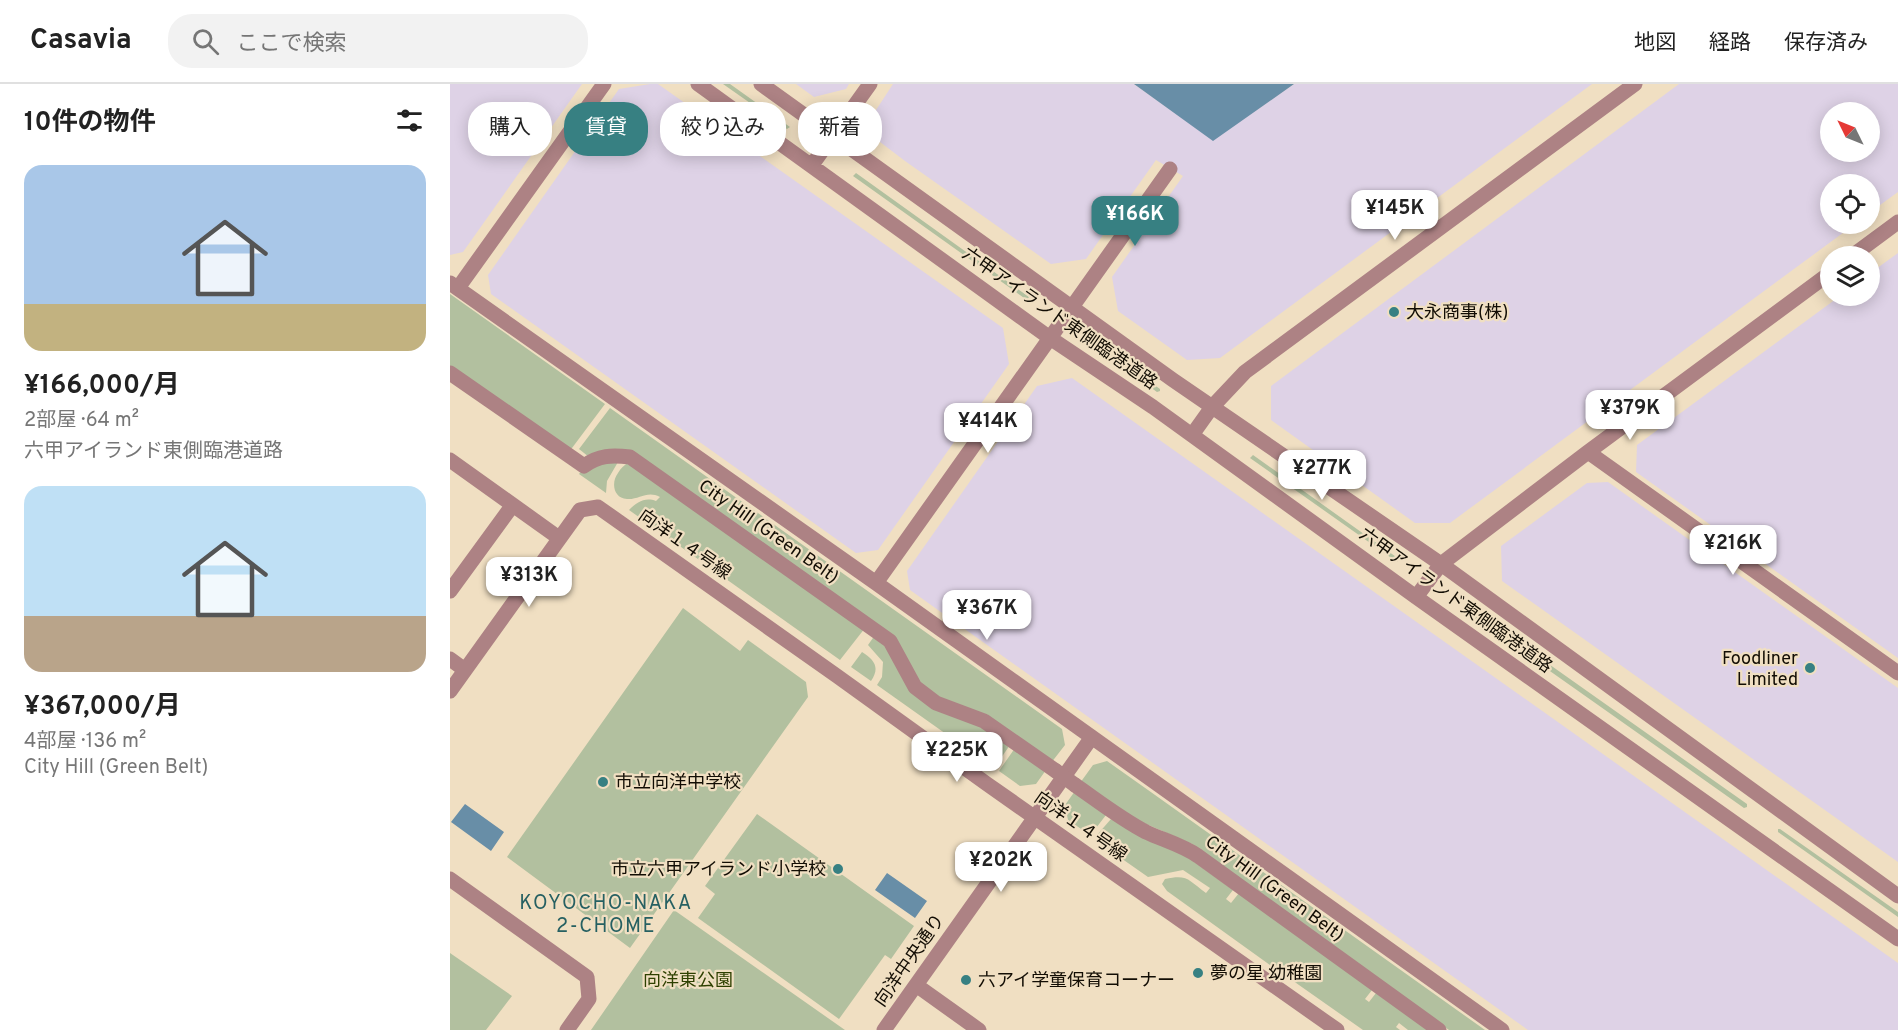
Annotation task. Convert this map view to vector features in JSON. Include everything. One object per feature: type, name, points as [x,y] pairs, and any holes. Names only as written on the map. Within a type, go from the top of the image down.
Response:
[{"type":"street","points":[[604,84],[454,286],[876,583],[1502,1030]]},
{"type":"street","name":"六甲アイランド東側臨港道路","points":[[698,84],[1050,338],[1192,435],[1898,939]]},
{"type":"street","name":"六甲アイランド東側臨港道路","points":[[761,84],[798,111]]},
{"type":"street","points":[[857,102],[870,84]]},
{"type":"street","points":[[1192,435],[1212,407],[1245,372],[1635,84]]},
{"type":"street","points":[[812,165],[819,156]]},
{"type":"street","name":"六甲アイランド東側臨港道路","points":[[861,156],[1212,407],[1441,564],[1898,896]]},
{"type":"street","points":[[876,583],[1170,168]]},
{"type":"street","points":[[1866,246],[1898,222]]},
{"type":"street","points":[[1416,597],[1441,564],[1820,280]]},
{"type":"street","name":"City Hill (Green Belt)","points":[[450,373],[584,466],[593,460],[609,455],[630,457],[890,641],[915,687],[936,703],[984,721],[1143,830],[1165,841],[1187,848],[1198,855],[1439,1030]]},
{"type":"street","points":[[1588,452],[1898,673]]},
{"type":"street","points":[[450,460],[559,538],[450,691]]},
{"type":"street","points":[[450,591],[512,506]]},
{"type":"street","name":"向洋１４号線","points":[[559,538],[580,510],[598,507],[1337,1030]]},
{"type":"street","points":[[450,659],[465,670]]},
{"type":"street","name":"向洋中央通り","points":[[884,1030],[1092,737]]},
{"type":"street","points":[[450,879],[587,977],[590,999],[567,1030]]},
{"type":"street","points":[[916,986],[979,1030]]},
{"type":"shaded area","points":[[450,84],[582,84],[569,102],[564,102],[564,109],[552,126],[552,102],[468,102],[468,156],[531,156],[463,252],[450,255]]},
{"type":"shaded area","points":[[658,84],[683,102],[660,102],[660,156],[760,156],[1003,328],[1009,364],[878,550],[856,553],[491,294],[488,275],[572,156],[648,156],[648,102],[610,102],[619,89]]},
{"type":"shaded area","points":[[796,84],[849,84],[846,89],[814,97]]},
{"type":"shaded area","points":[[893,84],[1134,84],[1213,140],[1294,84],[1592,84],[1220,358],[1187,360],[1118,311],[1112,277],[1183,176],[1156,160],[1086,259],[1051,264],[882,144],[881,102]]},
{"type":"shaded area","points":[[1679,84],[1898,84],[1898,192],[1880,205],[1880,174],[1820,174],[1820,234],[1841,234],[1825,246],[1820,246],[1820,250],[1450,523],[1415,523],[1271,420],[1271,386]]},
{"type":"shaded area","points":[[1898,253],[1898,658],[1636,472],[1637,445],[1826,306],[1880,306],[1880,266]]},
{"type":"shaded area","points":[[1072,378],[1898,963],[1898,1030],[1528,1030],[910,590],[907,571],[1037,386]]},
{"type":"shaded area","points":[[1608,482],[1898,688],[1898,862],[1502,581],[1501,546],[1587,483]]},
{"type":"green space","points":[[723,84],[730,84],[755,102],[749,102]]},
{"type":"green space","points":[[856,173],[1029,297],[1027,300],[853,176]]},
{"type":"green space","points":[[450,294],[605,404],[572,448],[568,450],[450,368]]},
{"type":"green space","points":[[1094,342],[1160,391],[1157,392],[1092,345]]},
{"type":"green space","points":[[610,408],[1062,729],[1065,745],[1051,763],[922,688],[896,645],[636,456],[589,457],[579,449]]},
{"type":"green space","points":[[1253,455],[1399,559],[1397,562],[1250,458]]},
{"type":"green space","points":[[618,462],[607,481],[606,493],[579,474],[592,466]]},
{"type":"green space","points":[[628,463],[865,628],[840,660],[629,510],[641,501],[656,501],[660,497],[651,494],[627,499],[616,493],[614,481],[620,470]]},
{"type":"green space","points":[[683,608],[740,651],[748,640],[806,682],[808,697],[630,948],[507,857]]},
{"type":"green space","points":[[1475,612],[1747,804],[1747,807],[1744,808],[1472,616]]},
{"type":"green space","points":[[875,635],[882,640],[906,680],[976,721],[1010,745],[994,768],[877,685],[882,677],[883,662],[868,645]]},
{"type":"green space","points":[[862,652],[870,658],[876,668],[871,681],[851,667]]},
{"type":"green space","points":[[1015,748],[1046,770],[1036,784],[1020,786],[999,771]]},
{"type":"green space","points":[[1107,761],[1485,1030],[1449,1030],[1192,844],[1137,820],[1080,783],[1093,765]]},
{"type":"green space","points":[[1075,791],[1106,815],[1093,832],[1087,833],[1068,820],[1065,805]]},
{"type":"green space","points":[[757,814],[914,926],[891,959],[885,955],[839,1019],[698,918],[715,894],[705,886]]},
{"type":"green space","points":[[1111,819],[1185,855],[1233,890],[1226,899],[1231,903],[1239,893],[1372,990],[1365,999],[1369,1002],[1376,993],[1428,1030],[1408,1030],[1399,1023],[1396,1027],[1400,1030],[1363,1030],[1289,978],[1293,971],[1287,966],[1281,973],[1167,891],[1162,884],[1165,879],[1179,877],[1187,879],[1206,893],[1210,888],[1183,870],[1148,877],[1098,842],[1097,835]]},
{"type":"green space","points":[[1778,829],[1898,912],[1898,917],[1778,832]]},
{"type":"green space","name":"向洋東公園","points":[[674,910],[845,1030],[591,1030]]},
{"type":"green space","points":[[450,953],[512,996],[486,1030],[450,1030]]},
{"type":"water","points":[[1134,84],[1294,84],[1213,141]]},
{"type":"water","points":[[465,804],[504,832],[491,851],[451,822]]},
{"type":"water","points":[[887,873],[927,901],[915,918],[875,890]]},
{"type":"place","name":"大永商事(株)","points":[[1394,312]]},
{"type":"place","name":"Foodliner Limited","points":[[1810,668]]},
{"type":"place","name":"市立向洋中学校","points":[[603,782]]},
{"type":"place","name":"市立六甲アイランド小学校","points":[[838,869]]},
{"type":"place","name":"夢の星 幼稚園","points":[[1198,973]]},
{"type":"place","name":"六アイ学童保育コーナー","points":[[966,980]]},
{"type":"district","name":"KOYOCHO-NAKA 2-CHOME","points":[[606,914]]}]
